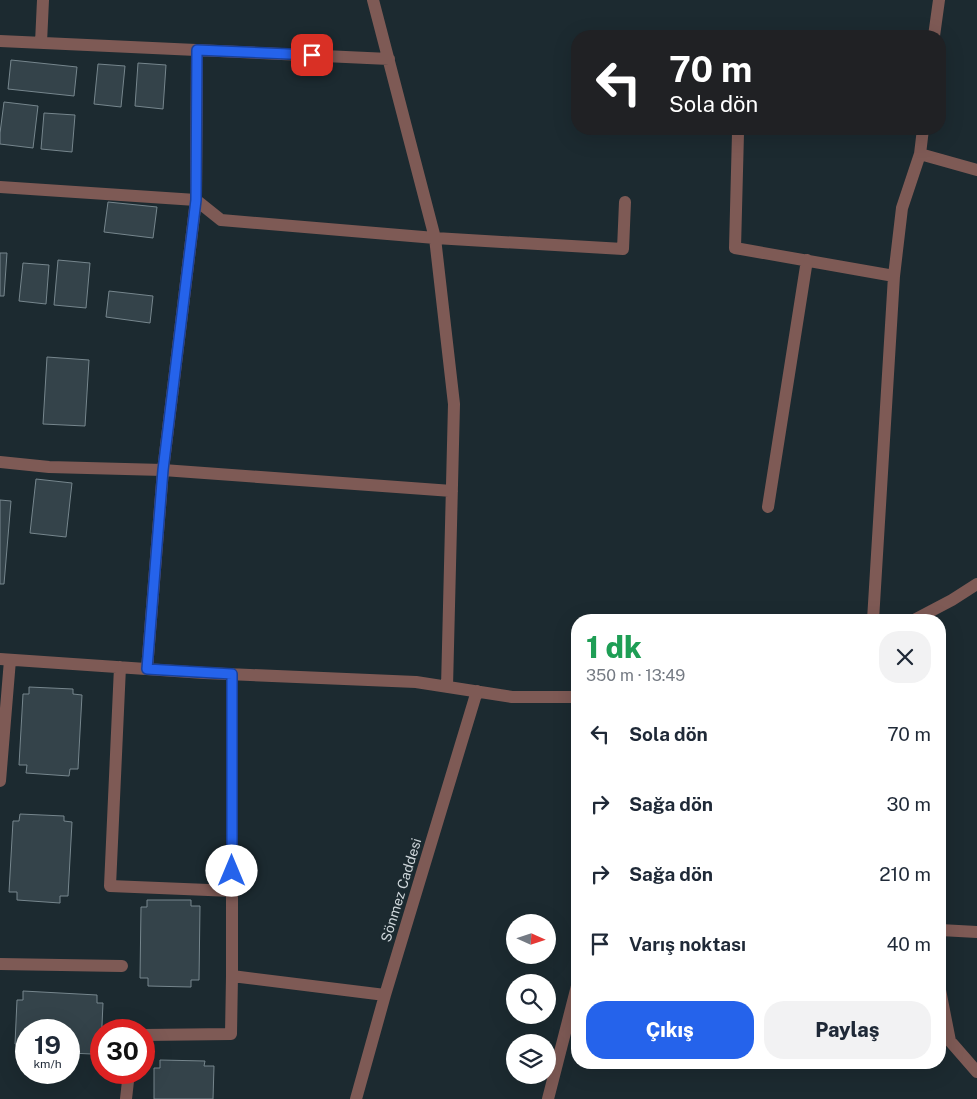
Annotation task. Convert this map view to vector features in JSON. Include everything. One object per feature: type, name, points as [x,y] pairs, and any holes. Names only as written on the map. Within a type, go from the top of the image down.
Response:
[{"type":"street","points":[[41,43],[43,0]]},
{"type":"street","points":[[373,0],[435,238],[454,404],[447,687]]},
{"type":"street","points":[[935,30],[939,0]]},
{"type":"street","points":[[0,41],[389,59]]},
{"type":"street","points":[[147,669],[163,470],[196,200],[197,50]]},
{"type":"street","points":[[738,135],[735,248],[894,276]]},
{"type":"street","points":[[873,614],[894,276],[902,208],[920,154],[922,135]]},
{"type":"street","points":[[920,154],[977,170]]},
{"type":"street","points":[[0,187],[196,200],[221,220],[435,238],[623,249],[625,202]]},
{"type":"street","points":[[768,507],[807,260]]},
{"type":"street","points":[[0,462],[49,467],[163,470],[452,490]]},
{"type":"street","points":[[925,614],[977,584]]},
{"type":"street","points":[[0,781],[5,659],[232,674],[416,682],[512,697],[571,697]]},
{"type":"street","points":[[120,667],[110,886],[232,890]]},
{"type":"street","points":[[155,1035],[231,1034],[232,674]]},
{"type":"street","name":"Sönmez Caddesi","points":[[356,1099],[385,995],[477,691]]},
{"type":"street","points":[[946,930],[977,932]]},
{"type":"street","points":[[0,964],[122,966]]},
{"type":"street","points":[[232,976],[385,995]]},
{"type":"street","points":[[548,1099],[571,1009]]},
{"type":"street","points":[[946,1021],[950,1041],[977,1072]]},
{"type":"street","points":[[126,1099],[128,1084]]},
{"type":"building","points":[[11,60],[77,67],[74,96],[8,89]]},
{"type":"building","points":[[138,63],[166,65],[163,109],[135,106]]},
{"type":"building","points":[[98,64],[125,66],[121,107],[94,104]]},
{"type":"building","points":[[4,102],[38,106],[33,148],[0,144]]},
{"type":"building","points":[[44,113],[75,115],[72,152],[41,149]]},
{"type":"building","points":[[108,202],[157,207],[153,238],[104,232]]},
{"type":"building","points":[[0,253],[7,253],[4,296],[0,296]]},
{"type":"building","points":[[58,260],[90,263],[86,308],[54,305]]},
{"type":"building","points":[[23,263],[49,265],[46,304],[19,301]]},
{"type":"building","points":[[109,291],[153,296],[150,323],[106,317]]},
{"type":"building","points":[[47,357],[89,360],[85,426],[43,424]]},
{"type":"building","points":[[36,479],[72,483],[66,537],[30,533]]},
{"type":"building","points":[[0,500],[11,501],[4,584],[0,584]]},
{"type":"building","points":[[29,687],[73,689],[73,694],[82,695],[78,769],[70,769],[69,776],[26,773],[27,765],[19,765],[23,694],[29,694]]},
{"type":"building","points":[[20,814],[64,816],[64,821],[72,822],[68,896],[60,896],[60,903],[17,900],[17,892],[9,892],[13,821],[19,821]]},
{"type":"building","points":[[147,900],[191,900],[191,906],[200,906],[199,980],[191,980],[191,987],[148,986],[148,978],[140,978],[141,907],[147,907]]},
{"type":"building","points":[[23,991],[97,995],[97,1003],[103,1003],[102,1019],[90,1019],[90,1054],[80,1053],[80,1019],[16,1019],[17,1000],[23,1000]]},
{"type":"building","points":[[160,1060],[205,1061],[204,1066],[214,1066],[213,1099],[154,1099],[155,1068],[160,1068]]},
{"type":"route","points":[[232,871],[232,674],[147,669],[163,470],[196,200],[197,50],[312,55]]}]
